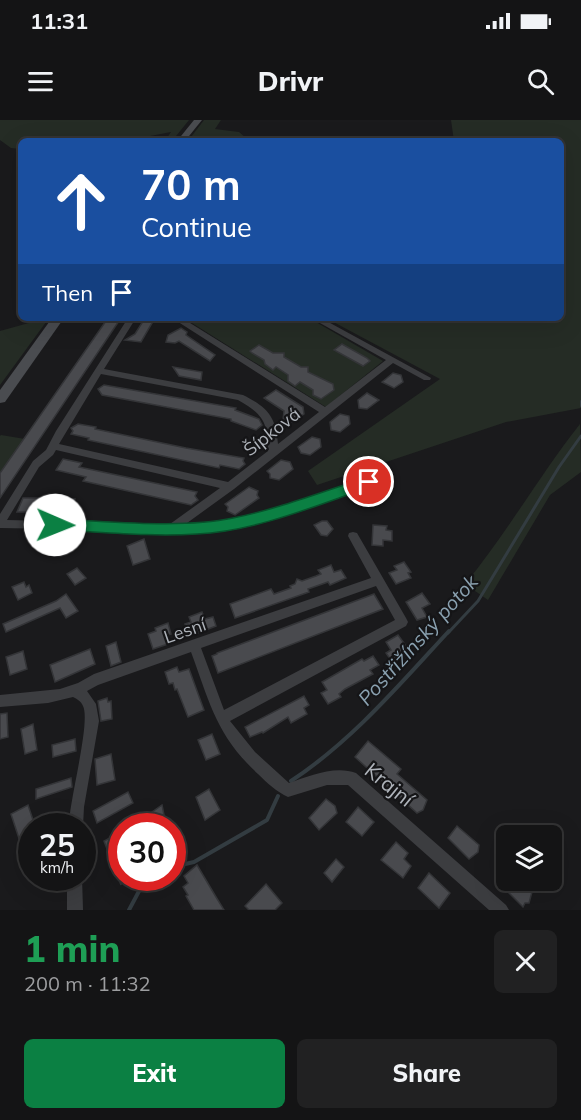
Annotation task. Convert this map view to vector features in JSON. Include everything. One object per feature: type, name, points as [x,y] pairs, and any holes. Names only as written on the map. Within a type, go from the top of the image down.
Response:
[{"type":"main road","points":[[183,138],[198,120]]},
{"type":"main road","points":[[0,399],[56,321]]},
{"type":"street","points":[[130,321],[97,370],[59,433],[54,446],[36,464],[0,524],[172,528]]},
{"type":"street","points":[[181,321],[325,411]]},
{"type":"street","points":[[320,321],[427,378]]},
{"type":"street","name":"Šípková","points":[[172,528],[230,486],[391,360]]},
{"type":"street","points":[[97,370],[240,397],[257,405],[273,424],[273,452]]},
{"type":"street","points":[[54,446],[230,486]]},
{"type":"street","points":[[222,718],[402,622],[353,536]]},
{"type":"street","name":"Lesní","points":[[0,701],[51,698],[76,692],[94,680],[195,647],[379,580]]},
{"type":"street","name":"Krajní","points":[[195,647],[222,718],[238,742],[276,783],[288,790],[327,778],[351,777],[501,910]]},
{"type":"street","points":[[76,692],[84,696],[90,704],[92,722],[77,813]]},
{"type":"street","points":[[0,694],[0,701]]},
{"type":"street","points":[[75,891],[75,910]]},
{"type":"lane","points":[[172,528],[196,529],[241,523],[369,482]]},
{"type":"shaded area","points":[[0,120],[189,120],[174,138],[167,138],[171,132],[140,138],[18,138],[18,149],[11,148],[0,140]]},
{"type":"shaded area","points":[[204,120],[221,120],[215,129],[239,132],[246,138],[190,138]]},
{"type":"shaded area","points":[[451,120],[581,120],[581,408],[506,422],[317,485],[308,471],[440,379],[332,321],[564,321],[564,138],[454,138]]},
{"type":"shaded area","points":[[36,321],[47,321],[0,385],[0,331]]},
{"type":"shaded area","points":[[189,321],[314,321],[383,361],[326,407]]},
{"type":"shaded area","points":[[580,424],[581,472],[550,495],[488,600],[465,584]]},
{"type":"shaded area","points":[[0,436],[25,439],[0,473]]},
{"type":"building","points":[[106,321],[119,321],[0,498],[0,473]]},
{"type":"building","points":[[143,321],[153,321],[141,342],[125,340],[135,334]]},
{"type":"building","points":[[181,328],[187,332],[186,335],[215,355],[210,361],[179,341],[166,342],[168,335]]},
{"type":"building","points":[[342,344],[370,361],[363,366],[334,350]]},
{"type":"building","points":[[259,345],[273,353],[284,353],[284,357],[301,367],[308,367],[308,372],[333,384],[334,390],[321,399],[313,395],[313,390],[300,382],[295,386],[288,381],[288,375],[276,367],[273,370],[265,364],[264,360],[250,351]]},
{"type":"building","points":[[173,367],[202,372],[201,380],[179,376]]},
{"type":"building","points":[[393,373],[401,375],[403,382],[394,388],[382,382]]},
{"type":"building","points":[[104,385],[236,408],[235,410],[259,419],[262,425],[256,430],[231,421],[231,419],[102,395],[98,389]]},
{"type":"building","points":[[276,390],[303,407],[304,414],[292,422],[283,420],[284,411],[264,398]]},
{"type":"building","points":[[367,393],[379,400],[367,409],[359,408],[358,400]]},
{"type":"building","points":[[340,414],[349,416],[350,424],[340,432],[331,430],[330,422]]},
{"type":"building","points":[[78,424],[186,448],[244,458],[245,464],[239,469],[220,465],[219,468],[88,440],[89,438],[71,434],[73,431],[71,428]]},
{"type":"building","points":[[312,437],[320,439],[321,447],[310,455],[301,453],[298,447]]},
{"type":"building","points":[[63,459],[82,463],[79,467],[197,492],[195,496],[198,500],[191,505],[83,481],[86,477],[56,470]]},
{"type":"building","points":[[281,460],[290,462],[293,469],[279,480],[270,478],[267,471]]},
{"type":"building","points":[[249,487],[258,491],[259,498],[235,515],[227,511],[228,507],[225,504]]},
{"type":"building","points":[[23,498],[75,499],[71,512],[17,512]]},
{"type":"building","points":[[327,521],[333,529],[327,536],[321,535],[314,525]]},
{"type":"building","points":[[373,525],[387,526],[386,530],[392,531],[392,541],[383,540],[383,546],[372,545]]},
{"type":"building","points":[[144,539],[150,559],[133,565],[127,546]]},
{"type":"building","points":[[404,562],[411,572],[408,573],[411,578],[396,584],[389,573],[397,570],[394,566]]},
{"type":"building","points":[[331,565],[334,572],[341,570],[346,578],[330,585],[328,582],[308,589],[309,592],[235,618],[230,604],[271,589],[274,594],[291,588],[290,586],[295,584],[297,579],[302,581],[321,574],[318,570]]},
{"type":"building","points":[[77,568],[86,578],[75,585],[67,574]]},
{"type":"building","points":[[24,582],[26,587],[29,585],[32,593],[18,600],[12,587]]},
{"type":"building","points":[[422,593],[430,604],[422,608],[427,617],[417,620],[406,602]]},
{"type":"building","points":[[66,594],[78,611],[66,618],[60,608],[6,632],[3,624],[56,601]]},
{"type":"building","points":[[374,594],[383,609],[218,673],[212,656],[217,653]]},
{"type":"building","points":[[202,612],[205,619],[213,617],[216,626],[198,633],[197,630],[188,633],[185,624],[191,622],[189,617]]},
{"type":"building","points":[[168,623],[171,634],[165,636],[168,644],[153,649],[148,634],[156,631],[155,628]]},
{"type":"building","points":[[398,635],[409,650],[403,653],[405,656],[393,663],[386,653],[391,650],[386,642]]},
{"type":"building","points":[[116,642],[121,662],[111,666],[106,646]]},
{"type":"building","points":[[90,649],[95,664],[55,682],[50,665]]},
{"type":"building","points":[[23,651],[27,669],[10,675],[6,657]]},
{"type":"building","points":[[373,656],[379,665],[370,670],[373,674],[345,689],[339,694],[341,697],[328,704],[321,693],[327,690],[322,682],[362,659],[364,661]]},
{"type":"building","points":[[177,667],[179,672],[189,669],[204,710],[188,717],[177,689],[175,690],[173,683],[169,684],[165,672]]},
{"type":"building","points":[[304,696],[309,705],[304,708],[307,714],[291,723],[288,717],[263,733],[250,737],[245,727]]},
{"type":"building","points":[[107,698],[108,702],[111,701],[112,719],[101,721],[98,701]]},
{"type":"building","points":[[7,713],[8,737],[0,739],[0,714]]},
{"type":"building","points":[[33,724],[37,750],[25,754],[21,729]]},
{"type":"building","points":[[212,734],[220,754],[206,760],[198,740]]},
{"type":"building","points":[[75,739],[76,751],[53,757],[52,745]]},
{"type":"building","points":[[368,741],[401,769],[397,774],[427,800],[423,810],[417,813],[355,757]]},
{"type":"building","points":[[111,754],[115,780],[97,785],[95,759]]},
{"type":"building","points":[[71,778],[72,787],[36,799],[36,789]]},
{"type":"building","points":[[209,789],[220,810],[205,820],[196,797]]},
{"type":"building","points":[[128,792],[133,803],[115,813],[108,813],[108,817],[97,823],[96,813],[93,811]]},
{"type":"building","points":[[326,799],[335,806],[337,813],[319,830],[309,818]]},
{"type":"building","points":[[28,805],[31,813],[18,813],[18,835],[11,814]]},
{"type":"building","points":[[162,805],[164,813],[151,813]]},
{"type":"building","points":[[358,807],[374,822],[362,836],[346,822]]},
{"type":"building","points":[[457,826],[479,845],[478,852],[469,859],[448,838]]},
{"type":"building","points":[[108,839],[108,851],[104,841]]},
{"type":"building","points":[[396,842],[408,853],[404,859],[411,866],[403,878],[381,860]]},
{"type":"building","points":[[336,859],[344,867],[332,882],[324,873]]},
{"type":"building","points":[[197,865],[224,910],[194,910],[186,896],[188,895],[186,891],[188,883],[186,874]]},
{"type":"building","points":[[429,873],[450,893],[439,908],[418,888]]},
{"type":"building","points":[[266,884],[282,903],[275,910],[249,910],[245,906]]},
{"type":"building","points":[[507,891],[532,892],[529,903],[525,903],[523,907]]},
{"type":"waterway","name":"Postřižínský potok","points":[[581,401],[581,406]]},
{"type":"waterway","name":"Postřižínský potok","points":[[448,633],[478,601],[559,467],[581,436]]},
{"type":"waterway","name":"Postřižínský potok","points":[[291,781],[355,730],[449,631]]},
{"type":"waterway","name":"Postřižínský potok","points":[[186,864],[194,862],[267,820],[278,796]]},
{"type":"waterway","name":"Postřižínský potok","points":[[129,910],[139,891]]},
{"type":"route","points":[[55,525],[196,529],[241,523],[369,482]]}]
